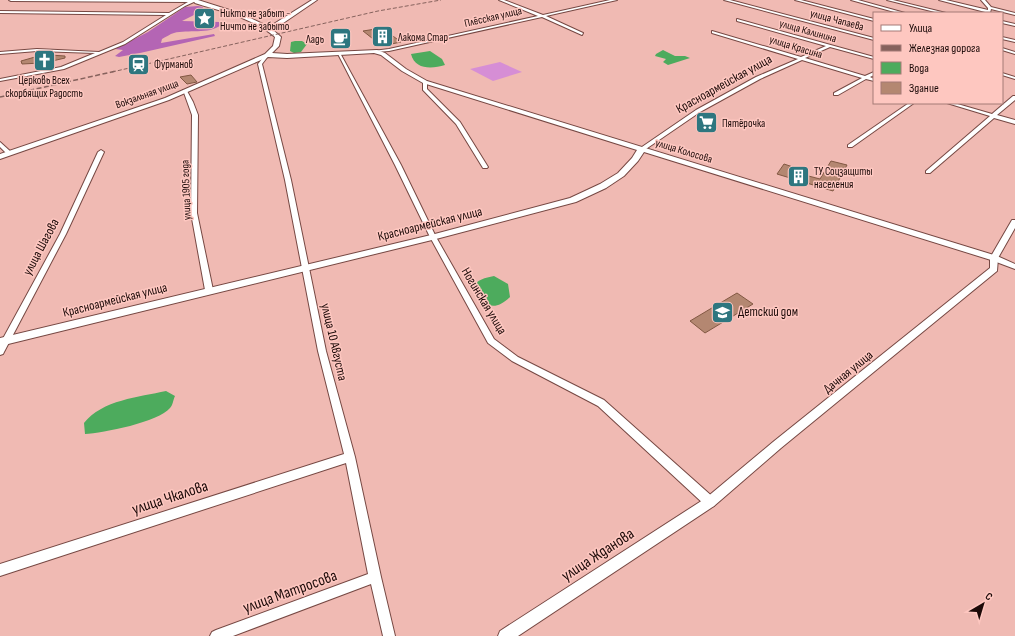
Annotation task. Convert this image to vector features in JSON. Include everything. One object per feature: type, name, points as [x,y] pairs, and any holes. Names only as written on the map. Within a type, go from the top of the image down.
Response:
[{"type":"main road","points":[[270,29],[315,0]]},
{"type":"main road","points":[[195,1],[270,29],[278,38],[276,46],[267,55]]},
{"type":"main road","points":[[267,55],[287,56],[375,51]]},
{"type":"main road","name":"улица Колосова","points":[[375,51],[383,54],[404,70],[425,82],[994,258]]},
{"type":"main road","name":"Вокзальная улица","points":[[0,157],[102,122],[185,91],[267,55]]},
{"type":"main road","name":"Красноармейская улица","points":[[3,341],[433,237],[545,208],[593,192],[629,168],[641,150]]},
{"type":"street","points":[[11,0],[195,1]]},
{"type":"street","points":[[501,0],[582,34]]},
{"type":"street","name":"Плёсская улица","points":[[375,51],[389,50],[615,0]]},
{"type":"street","name":"улица Чапаева","points":[[726,0],[873,39]]},
{"type":"street","points":[[797,0],[873,20]]},
{"type":"street","points":[[853,0],[899,12]]},
{"type":"street","points":[[889,0],[940,12]]},
{"type":"street","points":[[941,0],[989,11]]},
{"type":"street","points":[[984,0],[989,11]]},
{"type":"street","points":[[0,80],[62,68],[102,52],[124,43],[184,5],[195,1]]},
{"type":"street","points":[[0,12],[171,14]]},
{"type":"street","points":[[1003,13],[1015,14]]},
{"type":"street","name":"улица Калинина","points":[[738,20],[873,58]]},
{"type":"street","points":[[1003,22],[1015,25]]},
{"type":"street","name":"улица Красина","points":[[713,32],[873,80]]},
{"type":"street","points":[[1003,38],[1015,41]]},
{"type":"street","name":"Красноармейская улица","points":[[641,150],[698,111],[758,78],[829,46]]},
{"type":"street","points":[[0,53],[37,50],[102,52]]},
{"type":"street","points":[[1003,50],[1015,52]]},
{"type":"street","name":"Ногинская улица","points":[[338,53],[398,165],[433,237],[491,341],[515,359],[601,403],[710,502]]},
{"type":"street","name":"улица 10 Августа","points":[[267,55],[260,64],[288,180],[304,268],[322,351],[350,457],[375,578],[390,636]]},
{"type":"street","points":[[836,94],[873,74]]},
{"type":"street","points":[[1003,74],[1015,78]]},
{"type":"street","points":[[425,82],[425,89],[458,123],[485,167]]},
{"type":"street","name":"улица 1905 года","points":[[185,91],[191,102],[195,115],[194,213],[209,290]]},
{"type":"street","points":[[928,172],[1015,96]]},
{"type":"street","points":[[850,146],[911,104]]},
{"type":"street","points":[[952,104],[1015,122]]},
{"type":"street","points":[[0,144],[9,153]]},
{"type":"street","name":"улица Шагова","points":[[0,352],[3,341],[63,234],[101,152]]},
{"type":"street","name":"Дачная улица","points":[[710,502],[777,445],[988,274],[994,268],[994,258],[1015,222]]},
{"type":"street","points":[[994,258],[1015,267]]},
{"type":"street","name":"улица Чкалова","points":[[0,570],[350,457]]},
{"type":"street","name":"улица Жданова","points":[[505,636],[710,502]]},
{"type":"street","name":"улица Матросова","points":[[216,636],[375,578]]},
{"type":"shaded area","points":[[185,7],[203,7],[202,11],[182,21],[219,22],[221,25],[210,30],[174,33],[162,39],[161,43],[214,34],[215,36],[140,53],[119,57],[115,56],[123,50],[115,49],[148,32]]},
{"type":"shaded area","points":[[500,62],[522,72],[493,81],[470,69]]},
{"type":"water","points":[[302,41],[307,44],[301,52],[294,53],[290,51],[291,42]]},
{"type":"water","points":[[663,50],[675,56],[685,56],[690,58],[668,65],[663,62],[666,59],[655,56]]},
{"type":"water","points":[[430,51],[442,59],[445,65],[435,67],[420,66],[413,59],[411,54]]},
{"type":"water","points":[[494,276],[508,284],[510,297],[504,302],[493,306],[481,299],[473,288],[484,278]]},
{"type":"water","points":[[166,391],[175,396],[171,407],[155,418],[130,426],[85,434],[84,423],[101,409],[111,404]]},
{"type":"building","name":"Лакома Стар","points":[[382,28],[401,42],[382,46],[363,31]]},
{"type":"building","name":"Церковь Всех скорбящих Радость","points":[[49,53],[50,55],[65,56],[65,58],[41,65],[41,63],[22,64],[21,61]]},
{"type":"building","points":[[191,75],[197,82],[187,84],[180,77]]},
{"type":"building","name":"ТУ Соцзащиты населения","points":[[831,161],[847,165],[833,191],[777,174],[784,164],[799,169],[797,173],[820,179]]},
{"type":"building","name":"Детский дом","points":[[737,293],[753,304],[705,333],[690,321]]},
{"type":"railway","points":[[112,72],[378,11],[441,0]]},
{"type":"railway","points":[[0,97],[116,71]]},
{"type":"place","name":"Никто не забыт - Ничто не забыто","points":[[204,19]]},
{"type":"place","name":"Лакома Стар","points":[[382,37]]},
{"type":"place","name":"Ладь","points":[[340,39]]},
{"type":"place","name":"Церковь Всех скорбящих Радость","points":[[44,60]]},
{"type":"place","name":"Фурманов","points":[[139,64]]},
{"type":"place","name":"Пятёрочка","points":[[707,123]]},
{"type":"place","name":"ТУ Соцзащиты населения","points":[[798,177]]},
{"type":"place","name":"Детский дом","points":[[722,312]]}]
